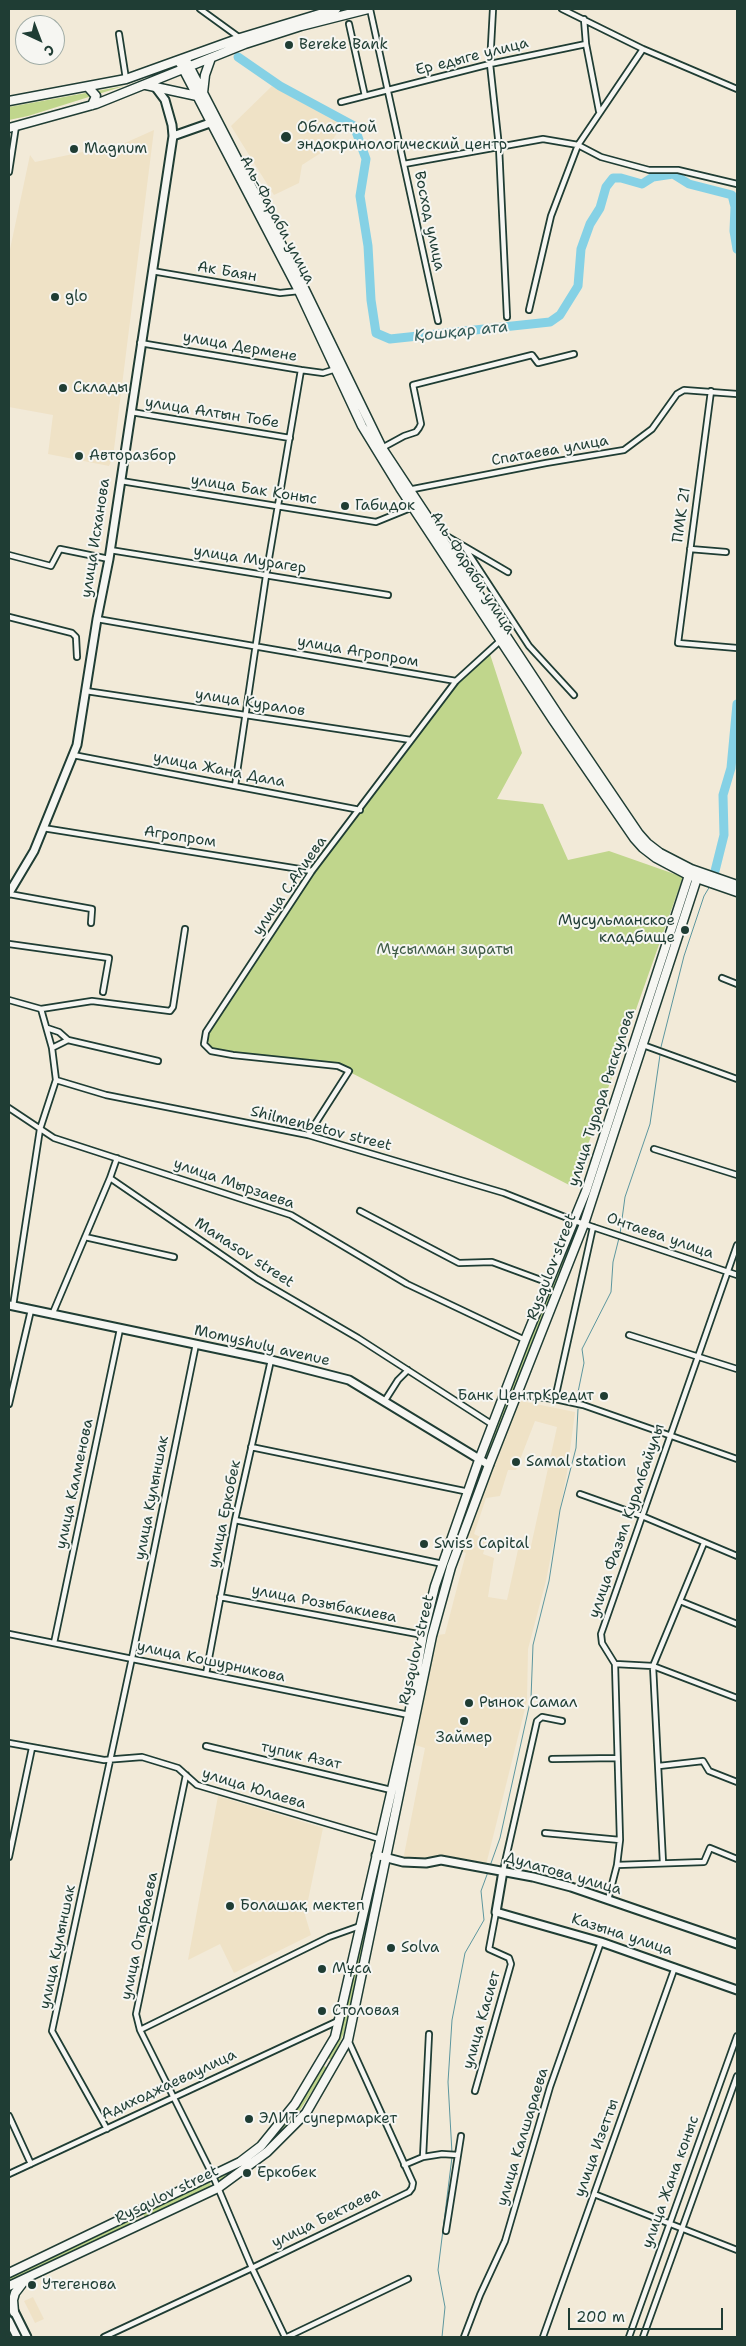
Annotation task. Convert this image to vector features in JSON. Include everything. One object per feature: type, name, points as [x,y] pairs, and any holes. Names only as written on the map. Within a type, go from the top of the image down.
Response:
[{"type":"main road","points":[[9,102],[126,79],[240,38],[336,9]]},
{"type":"main road","points":[[13,127],[92,105],[211,58],[301,26],[369,9]]},
{"type":"main road","points":[[146,85],[200,95],[211,58]]},
{"type":"main road","name":"Аль-Фараби улица","points":[[182,59],[304,288],[413,507],[639,834],[660,853],[689,872],[722,883]]},
{"type":"main road","points":[[88,87],[96,96],[92,105]]},
{"type":"main road","name":"улица Исханова","points":[[9,893],[34,851],[77,744],[97,619],[109,559],[108,550],[173,136],[165,100],[156,88]]},
{"type":"main road","name":"Аль-Фараби улица","points":[[200,95],[210,122],[299,291],[362,426],[406,491],[435,529],[503,639]]},
{"type":"main road","points":[[173,136],[210,122]]},
{"type":"main road","name":"улица Турара Рыскулова","points":[[518,1361],[590,1182],[689,872]]},
{"type":"main road","name":"Rysqulov street","points":[[9,2286],[218,2188],[267,2152],[306,2113],[348,2040],[432,1636],[445,1588],[488,1465],[518,1395],[584,1224],[702,876]]},
{"type":"main road","points":[[722,883],[737,885]]},
{"type":"main road","points":[[722,883],[737,892]]},
{"type":"main road","name":"Momyshuly avenue","points":[[11,1306],[271,1360],[349,1380],[488,1465]]},
{"type":"main road","name":"Rysqulov street","points":[[9,2273],[240,2162],[261,2146],[297,2102],[335,2038],[341,2020],[360,1926],[409,1715],[434,1586],[479,1460],[518,1361]]},
{"type":"main road","points":[[434,1586],[445,1588]]},
{"type":"main road","name":"Дулатова улица","points":[[376,1855],[403,1862],[426,1863],[441,1860],[503,1871],[571,1887],[737,1944]]},
{"type":"main road","points":[[496,1912],[503,1871]]},
{"type":"main road","name":"Казына улица","points":[[496,1912],[601,1942],[737,1990]]},
{"type":"main road","points":[[323,2059],[334,2065]]},
{"type":"main road","points":[[139,2211],[144,2222]]},
{"type":"main road","points":[[14,2312],[13,2300],[15,2293],[28,2277]]},
{"type":"main road","points":[[9,2301],[27,2337]]},
{"type":"main road","points":[[9,2321],[17,2337]]},
{"type":"street","points":[[200,9],[240,38]]},
{"type":"street","name":"Восход улица","points":[[369,9],[438,321]]},
{"type":"street","points":[[493,9],[490,64],[499,147],[506,317]]},
{"type":"street","points":[[562,9],[643,49],[737,89]]},
{"type":"street","points":[[584,19],[586,44],[600,111]]},
{"type":"street","points":[[349,24],[365,96]]},
{"type":"street","points":[[119,34],[126,79]]},
{"type":"street","name":"Ер едыге улица","points":[[341,102],[387,92],[490,64],[586,44]]},
{"type":"street","points":[[529,310],[551,216],[578,145],[643,49]]},
{"type":"street","points":[[9,172],[13,127]]},
{"type":"street","points":[[404,164],[543,139],[578,145],[601,157],[649,170],[678,170],[737,184]]},
{"type":"street","name":"Ак Баян","points":[[151,271],[280,293],[299,291]]},
{"type":"street","name":"улица Дермене","points":[[140,343],[323,373],[336,369]]},
{"type":"street","points":[[382,448],[416,432],[421,424],[413,385],[532,355],[538,363],[574,354]]},
{"type":"street","points":[[235,786],[266,576],[301,370]]},
{"type":"street","name":"Спатаева улица","points":[[406,491],[546,463],[624,450],[652,429],[677,394],[684,390],[737,394]]},
{"type":"street","name":"ПМК 21","points":[[711,391],[678,643],[737,648]]},
{"type":"street","name":"улица Алтын Тобе","points":[[130,412],[290,438]]},
{"type":"street","name":"улица Бак Коныс","points":[[119,480],[376,522],[413,507]]},
{"type":"street","points":[[435,529],[508,572]]},
{"type":"street","points":[[465,548],[529,646],[574,695]]},
{"type":"street","points":[[9,555],[51,566],[60,549],[109,559]]},
{"type":"street","points":[[690,549],[726,552]]},
{"type":"street","name":"улица Мурагер","points":[[108,550],[388,595]]},
{"type":"street","points":[[9,617],[72,634],[76,638],[77,657]]},
{"type":"street","name":"улица Агропром","points":[[97,619],[456,681]]},
{"type":"street","name":"улица С.Алиева","points":[[308,1136],[349,1071],[338,1066],[234,1056],[211,1050],[204,1044],[206,1032],[312,871],[360,810],[411,740],[456,681],[503,639]]},
{"type":"street","name":"улица Куралов","points":[[86,690],[411,740]]},
{"type":"street","name":"улица Жана Дала","points":[[73,755],[360,810]]},
{"type":"street","name":"Агропром","points":[[43,828],[312,871]]},
{"type":"street","points":[[9,893],[92,909],[91,923]]},
{"type":"street","points":[[9,1000],[41,1009],[92,1001],[170,1011],[173,1008],[185,929]]},
{"type":"street","points":[[9,944],[109,958],[103,992]]},
{"type":"street","points":[[722,978],[737,984]]},
{"type":"street","points":[[11,1306],[40,1128],[56,1080],[52,1048],[41,1009]]},
{"type":"street","points":[[47,1028],[59,1032],[68,1040],[158,1061]]},
{"type":"street","points":[[52,1048],[68,1040]]},
{"type":"street","points":[[644,1045],[737,1079]]},
{"type":"street","name":"Shilmenbetov street","points":[[56,1080],[106,1094],[308,1136],[504,1193],[575,1221]]},
{"type":"street","name":"улица Мырзаева","points":[[9,1108],[54,1138],[291,1216],[407,1284],[525,1340]]},
{"type":"street","points":[[654,1149],[737,1175]]},
{"type":"street","points":[[52,1315],[117,1158]]},
{"type":"street","name":"Manasov street","points":[[110,1178],[257,1279],[408,1370],[493,1425]]},
{"type":"street","points":[[360,1211],[459,1263],[492,1262],[549,1283]]},
{"type":"street","name":"Онтаева улица","points":[[575,1221],[737,1276]]},
{"type":"street","points":[[555,1399],[593,1227]]},
{"type":"street","points":[[85,1237],[174,1257]]},
{"type":"street","name":"улица Фазыл Куралбайулы","points":[[608,1900],[617,1865],[620,1840],[614,1664],[602,1643],[601,1634],[737,1245]]},
{"type":"street","points":[[9,1404],[31,1310]]},
{"type":"street","name":"улица Калменова","points":[[54,1643],[120,1330]]},
{"type":"street","points":[[629,1335],[698,1355],[737,1369]]},
{"type":"street","name":"улица Кулыншак","points":[[107,2129],[52,2030],[132,1658],[196,1344]]},
{"type":"street","name":"улица Еркобек","points":[[206,1674],[235,1520],[271,1360]]},
{"type":"street","points":[[384,1402],[398,1380],[408,1370]]},
{"type":"street","points":[[9,1375],[14,1379]]},
{"type":"street","points":[[518,1395],[555,1399],[583,1405],[737,1459]]},
{"type":"street","points":[[251,1447],[469,1492]]},
{"type":"street","points":[[580,1494],[642,1516],[737,1556]]},
{"type":"street","points":[[235,1520],[443,1564]]},
{"type":"street","points":[[663,1863],[653,1666],[660,1645],[704,1543]]},
{"type":"street","name":"улица Розыбакиева","points":[[220,1597],[423,1635]]},
{"type":"street","points":[[680,1600],[737,1624]]},
{"type":"street","name":"улица Кошурникова","points":[[9,1634],[409,1715]]},
{"type":"street","points":[[614,1664],[653,1666],[737,1698]]},
{"type":"street","points":[[503,1871],[537,1721],[542,1717],[562,1721]]},
{"type":"street","name":"улица Юлаева","points":[[9,1743],[104,1760],[142,1757],[178,1768],[197,1786],[380,1840]]},
{"type":"street","name":"тупик Азат","points":[[206,1746],[391,1790]]},
{"type":"street","points":[[9,1857],[32,1748]]},
{"type":"street","points":[[552,1759],[616,1758]]},
{"type":"street","points":[[659,1766],[703,1761],[709,1771],[737,1782]]},
{"type":"street","name":"улица Отарбаева","points":[[174,2096],[140,2030],[136,2014],[186,1775]]},
{"type":"street","points":[[545,1833],[620,1840]]},
{"type":"street","points":[[617,1865],[704,1862],[710,1848],[737,1859]]},
{"type":"street","name":"улица Касиет","points":[[475,2091],[512,1964],[509,1958],[489,1949],[496,1912]]},
{"type":"street","points":[[140,2030],[329,1937],[360,1926]]},
{"type":"street","name":"улица Калшараева","points":[[464,2337],[480,2295],[505,2242],[550,2087],[601,1942]]},
{"type":"street","name":"улица Изетты","points":[[543,2337],[675,1967]]},
{"type":"street","name":"Адиходжаеваулица","points":[[9,2174],[341,2020]]},
{"type":"street","points":[[423,2156],[429,2034]]},
{"type":"street","name":"улица Жана коныс","points":[[629,2337],[737,2036]]},
{"type":"street","name":"улица Бектаева","points":[[104,2337],[409,2192],[413,2183],[348,2040]]},
{"type":"street","name":"улица Жана коныс","points":[[643,2337],[737,2076]]},
{"type":"street","points":[[174,2096],[213,2176],[252,2268],[286,2337],[408,2279]]},
{"type":"street","points":[[9,2116],[31,2164]]},
{"type":"street","points":[[446,2231],[461,2136]]},
{"type":"street","points":[[404,2165],[423,2156],[458,2155]]},
{"type":"street","points":[[594,2194],[737,2250]]},
{"type":"shaded area","name":"Областной эндокринологический центр","points":[[272,86],[342,125],[327,149],[302,165],[299,183],[274,195],[231,126]]},
{"type":"shaded area","points":[[154,130],[113,457],[109,466],[48,454],[53,415],[9,407],[9,254],[30,155],[35,162],[125,143]]},
{"type":"shaded area","points":[[516,1400],[575,1412],[567,1473],[546,1581],[528,1649],[527,1701],[486,1865],[439,1858],[419,1863],[403,1860],[425,1748],[415,1745],[437,1635],[445,1634],[466,1553],[460,1551]],"holes":[[[535,1421],[557,1427],[531,1546],[519,1545],[507,1600],[488,1597],[494,1558],[483,1554],[487,1540],[474,1534],[486,1498],[500,1496],[508,1470],[516,1470]]]},
{"type":"shaded area","points":[[218,1796],[323,1828],[305,1915],[311,1935],[234,1973],[220,1944],[188,1960]]},
{"type":"shaded area","points":[[33,2297],[44,2319],[35,2323],[24,2301]]},
{"type":"green space","points":[[124,86],[28,116],[9,120],[9,107]]},
{"type":"green space","name":"Мұсылман зираты","points":[[488,648],[522,753],[497,799],[543,804],[568,860],[609,851],[683,877],[573,1187],[338,1066],[211,1051],[206,1032],[312,871],[456,681]]},
{"type":"green space","points":[[575,1226],[578,1227],[489,1459],[484,1457]]},
{"type":"green space","points":[[379,1861],[383,1862],[344,2033],[332,2060],[328,2058],[341,2032]]},
{"type":"green space","points":[[324,2066],[327,2068],[293,2121],[265,2150],[220,2182],[218,2178],[264,2148],[289,2119]]},
{"type":"green space","points":[[210,2182],[211,2187],[145,2218],[143,2213]]},
{"type":"green space","points":[[135,2218],[138,2222],[9,2283],[9,2277]]},
{"type":"waterway","name":"Қошқар ата","points":[[238,57],[280,86],[354,126],[366,159],[360,196],[368,246],[371,300],[376,333],[390,339],[550,322],[560,315],[578,286],[581,249],[590,224],[600,208],[606,187],[613,178],[621,178],[642,184],[653,177],[673,174],[689,184],[732,195],[735,207],[734,231],[737,249]]},
{"type":"waterway","name":"Қошқар ата","points":[[712,883],[724,835],[723,795],[731,768],[737,704]]},
{"type":"waterway","points":[[661,1047],[684,956],[704,896],[710,886]]},
{"type":"waterway","points":[[620,1234],[625,1197],[650,1124],[660,1055]]},
{"type":"waterway","points":[[577,1397],[584,1363],[582,1349],[611,1292],[613,1262],[619,1238]]},
{"type":"waterway","points":[[490,1866],[500,1838],[531,1698],[533,1645],[549,1581],[560,1510],[576,1448],[578,1409]]},
{"type":"waterway","points":[[452,2153],[448,2082],[452,2020],[465,1953],[484,1920],[481,1891],[488,1872]]},
{"type":"waterway","points":[[442,2337],[445,2307],[438,2270],[452,2157]]},
{"type":"place","name":"Bereke Bank","points":[[289,45]]},
{"type":"place","name":"Областной эндокринологический центр","points":[[286,137]]},
{"type":"place","name":"Magnum","points":[[74,149]]},
{"type":"place","name":"glo","points":[[55,297]]},
{"type":"place","name":"Склады","points":[[63,388]]},
{"type":"place","name":"Авторазбор","points":[[79,456]]},
{"type":"place","name":"Габидок","points":[[345,506]]},
{"type":"place","name":"Мусульманское кладбище","points":[[685,930]]},
{"type":"place","name":"Банк ЦентрКредит","points":[[604,1396]]},
{"type":"place","name":"Samal station","points":[[516,1462]]},
{"type":"place","name":"Swiss Capital","points":[[424,1544]]},
{"type":"place","name":"Рынок Самал","points":[[469,1703]]},
{"type":"place","name":"Займер","points":[[464,1721]]},
{"type":"place","name":"Болашақ мектеп","points":[[230,1906]]},
{"type":"place","name":"Solva","points":[[391,1948]]},
{"type":"place","name":"Мұса","points":[[322,1969]]},
{"type":"place","name":"Столовая","points":[[322,2011]]},
{"type":"place","name":"ЭЛИТ супермаркет","points":[[249,2119]]},
{"type":"place","name":"Еркобек","points":[[247,2173]]},
{"type":"place","name":"Утегенова","points":[[32,2285]]}]
